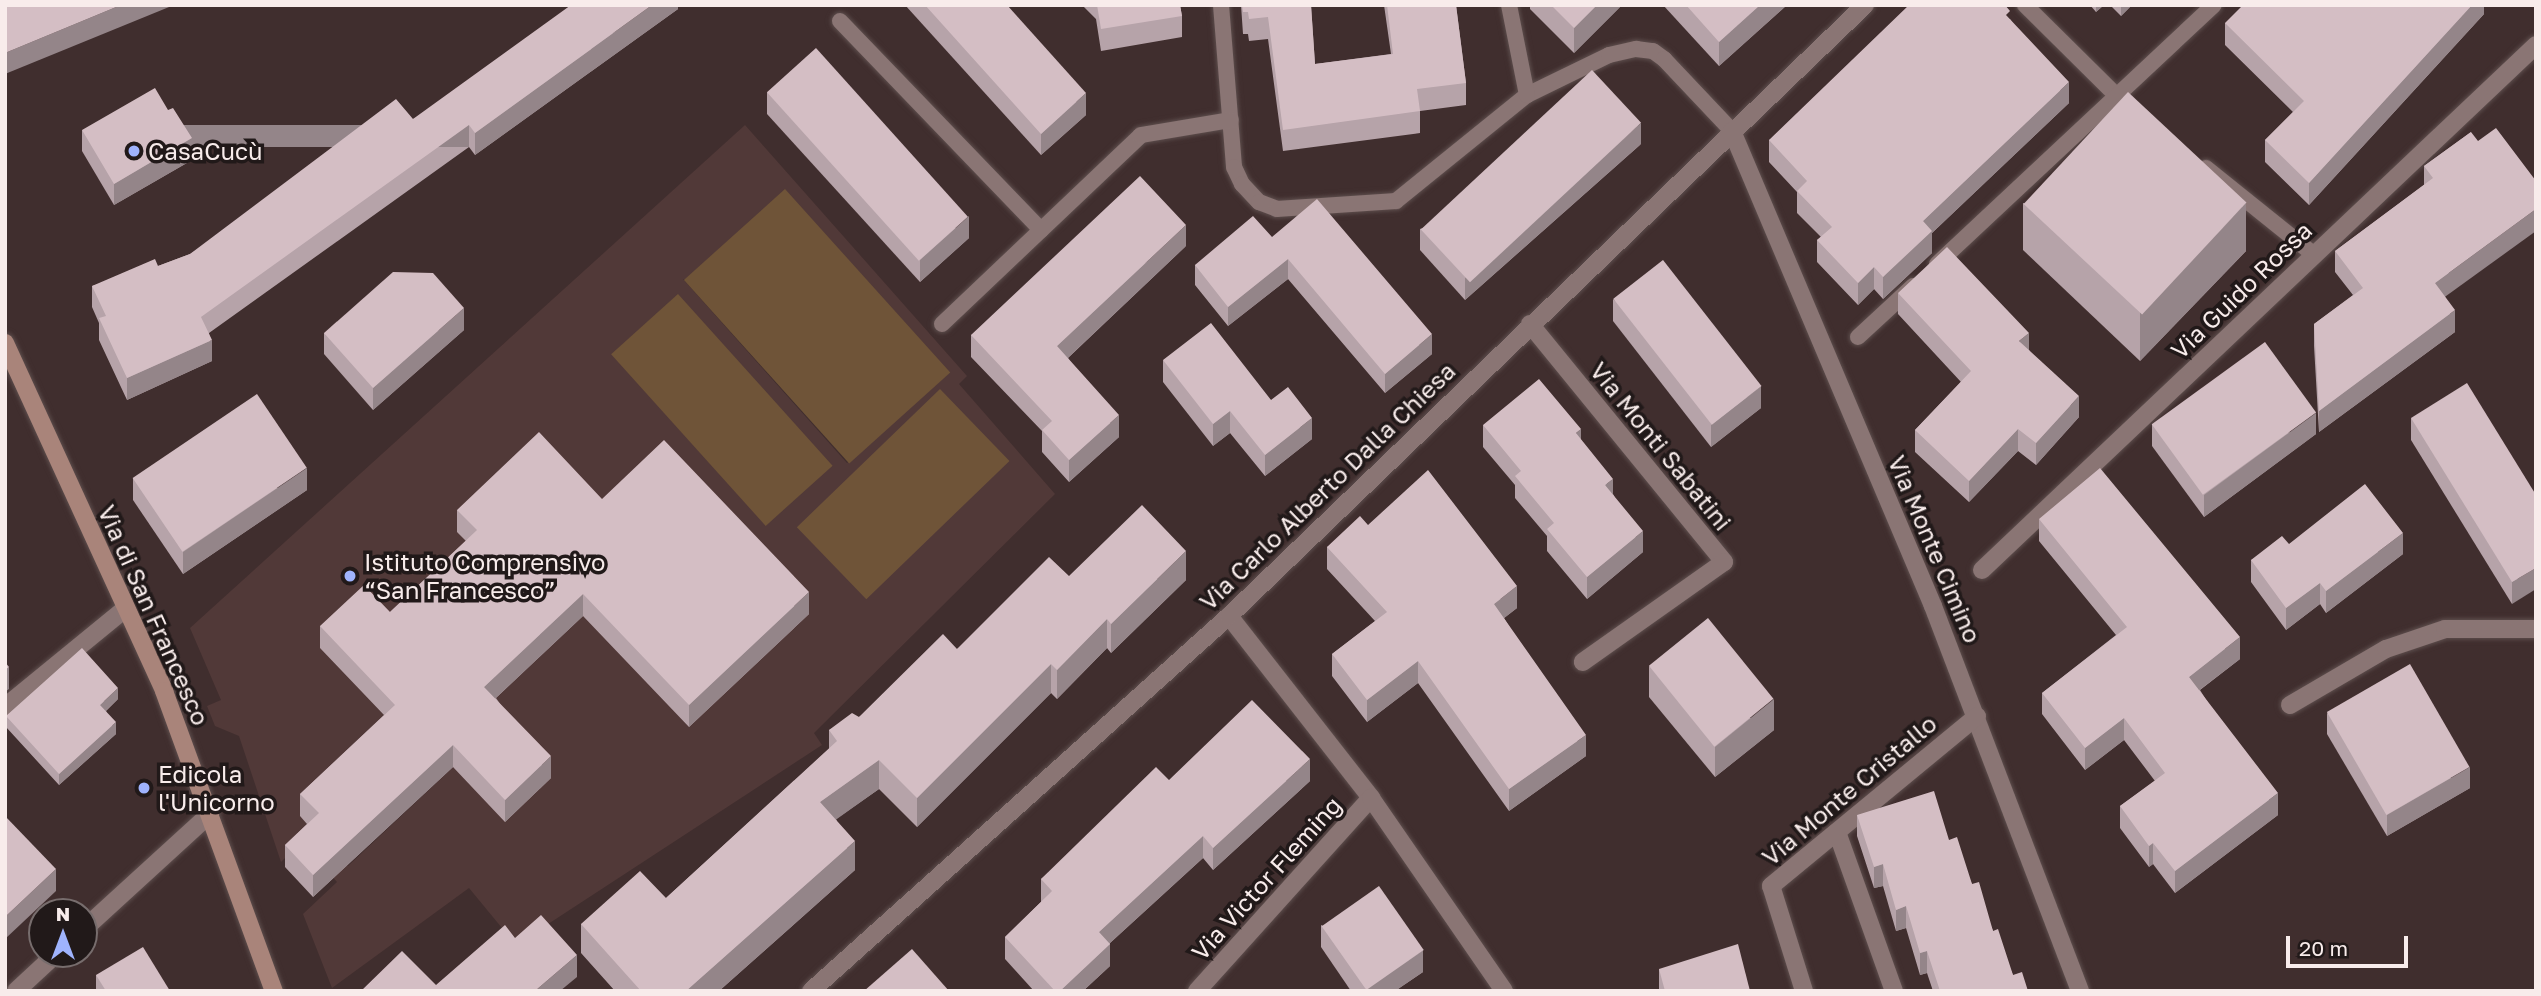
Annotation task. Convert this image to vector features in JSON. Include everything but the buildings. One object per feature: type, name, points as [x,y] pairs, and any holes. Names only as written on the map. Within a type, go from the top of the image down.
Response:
[{"type":"street","name":"Via Carlo Alberto Dalla Chiesa","points":[[811,991],[1229,616],[1865,5]]},
{"type":"street","name":"Via Guido Rossa","points":[[1982,570],[2536,45]]},
{"type":"street","name":"Via Monte Cimino","points":[[1732,131],[1977,716],[2080,991]]},
{"type":"street","name":"Via Monti Sabatini","points":[[1530,324],[1724,562],[1583,663]]},
{"type":"street","name":"Via di San Francesco","points":[[5,344],[164,691],[274,991]]},
{"type":"street","points":[[5,707],[126,608]]},
{"type":"street","name":"Via Victor Fleming","points":[[1229,616],[1371,798],[1504,991]]},
{"type":"street","points":[[2290,705],[2386,649],[2445,629],[2536,629]]},
{"type":"street","name":"Via Monte Cristallo","points":[[1804,991],[1771,886],[1977,716]]},
{"type":"street","name":"Via Victor Fleming","points":[[1197,991],[1371,798]]},
{"type":"street","points":[[98,916],[209,814]]},
{"type":"street","points":[[1837,832],[1894,991]]},
{"type":"street","points":[[16,991],[41,968]]},
{"type":"lane","points":[[1222,5],[1234,167],[1242,184],[1259,202],[1277,209],[1389,204],[1527,95],[1609,55],[1636,49],[1653,51],[1732,131]]},
{"type":"lane","points":[[1509,5],[1527,95]]},
{"type":"lane","points":[[2025,5],[2116,96],[2137,112]]},
{"type":"lane","points":[[1858,337],[2214,5]]},
{"type":"lane","points":[[840,20],[1041,230]]},
{"type":"lane","points":[[942,324],[1141,135],[1231,120]]},
{"type":"lane","points":[[2189,154],[2314,254]]},
{"type":"shaded area","name":"Istituto Comprensivo “San Francesco”","points":[[745,125],[967,376],[959,384],[1055,494],[814,733],[822,745],[516,945],[469,888],[332,988],[303,914],[337,882],[301,842],[281,862],[239,736],[215,726],[207,706],[221,700],[190,628]],"holes":[[[683,279],[949,373],[847,463]],[[458,532],[584,539],[583,616],[456,736],[470,751],[348,866],[301,816],[410,712],[477,552]]]},
{"type":"shaded area","points":[[785,189],[950,373],[849,464],[684,280]]},
{"type":"shaded area","points":[[678,294],[833,466],[766,526],[611,354]]},
{"type":"shaded area","points":[[940,389],[1009,461],[866,599],[797,527]]},
{"type":"place","name":"CasaCucù","points":[[134,151]]},
{"type":"place","name":"Istituto Comprensivo “San Francesco”","points":[[350,576]]},
{"type":"place","name":"Edicola l'Unicorno","points":[[144,788]]}]
